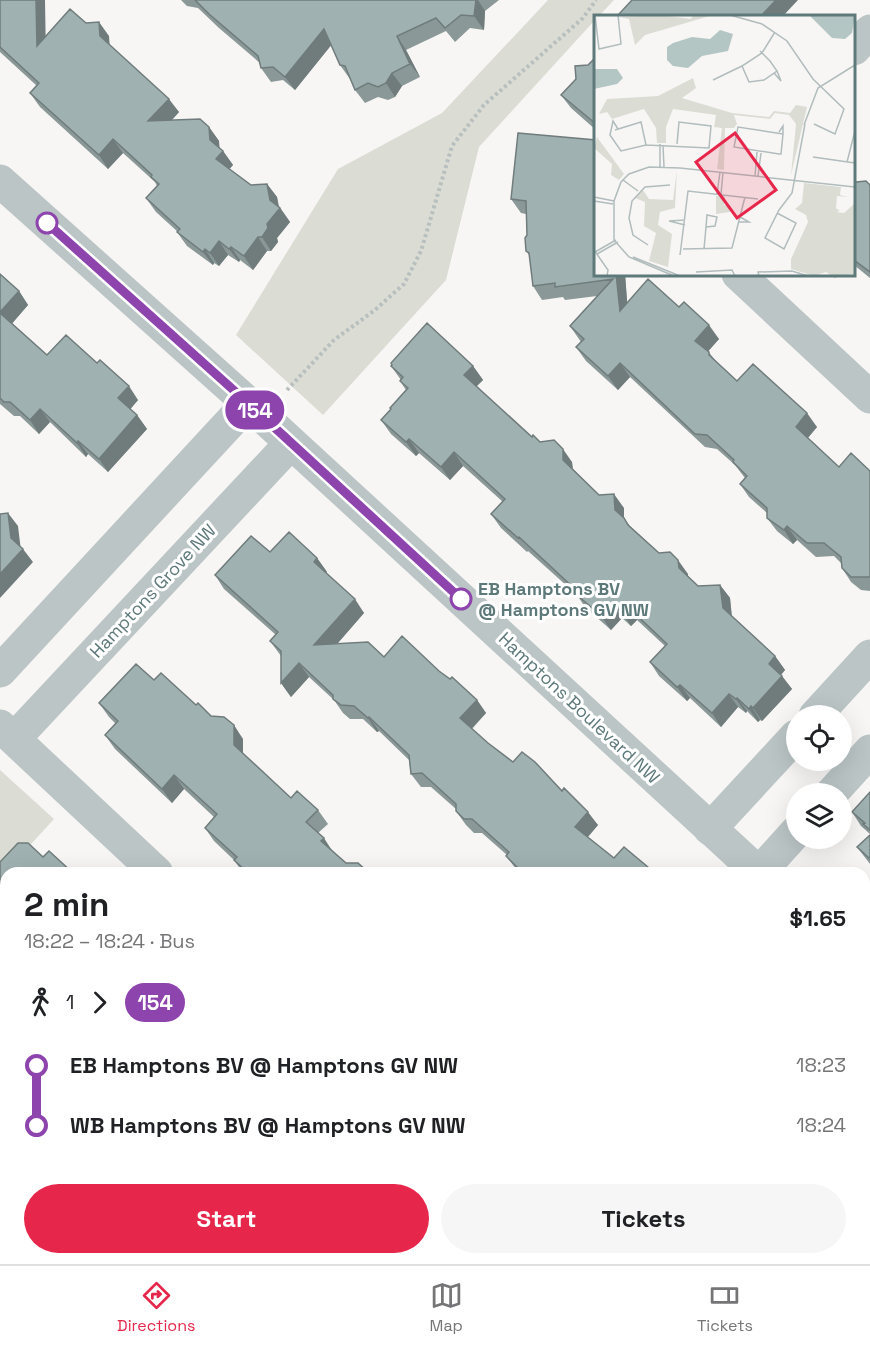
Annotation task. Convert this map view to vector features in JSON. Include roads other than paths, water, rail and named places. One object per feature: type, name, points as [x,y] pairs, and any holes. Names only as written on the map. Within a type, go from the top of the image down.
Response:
[{"type":"street","points":[[855,48],[870,31]]},
{"type":"street","name":"Hamptons Boulevard NW","points":[[0,181],[248,403],[752,867]]},
{"type":"street","points":[[740,276],[870,397]]},
{"type":"street","points":[[0,671],[248,403]]},
{"type":"street","name":"Hamptons Grove NW","points":[[151,867],[7,733],[291,443]]},
{"type":"street","points":[[825,705],[870,656]]},
{"type":"street","points":[[710,829],[786,747]]},
{"type":"street","points":[[841,783],[870,751]]},
{"type":"street","points":[[764,867],[786,843]]},
{"type":"place","name":"EB Hamptons BV @ Hamptons GV NW","points":[[461,599]]}]
